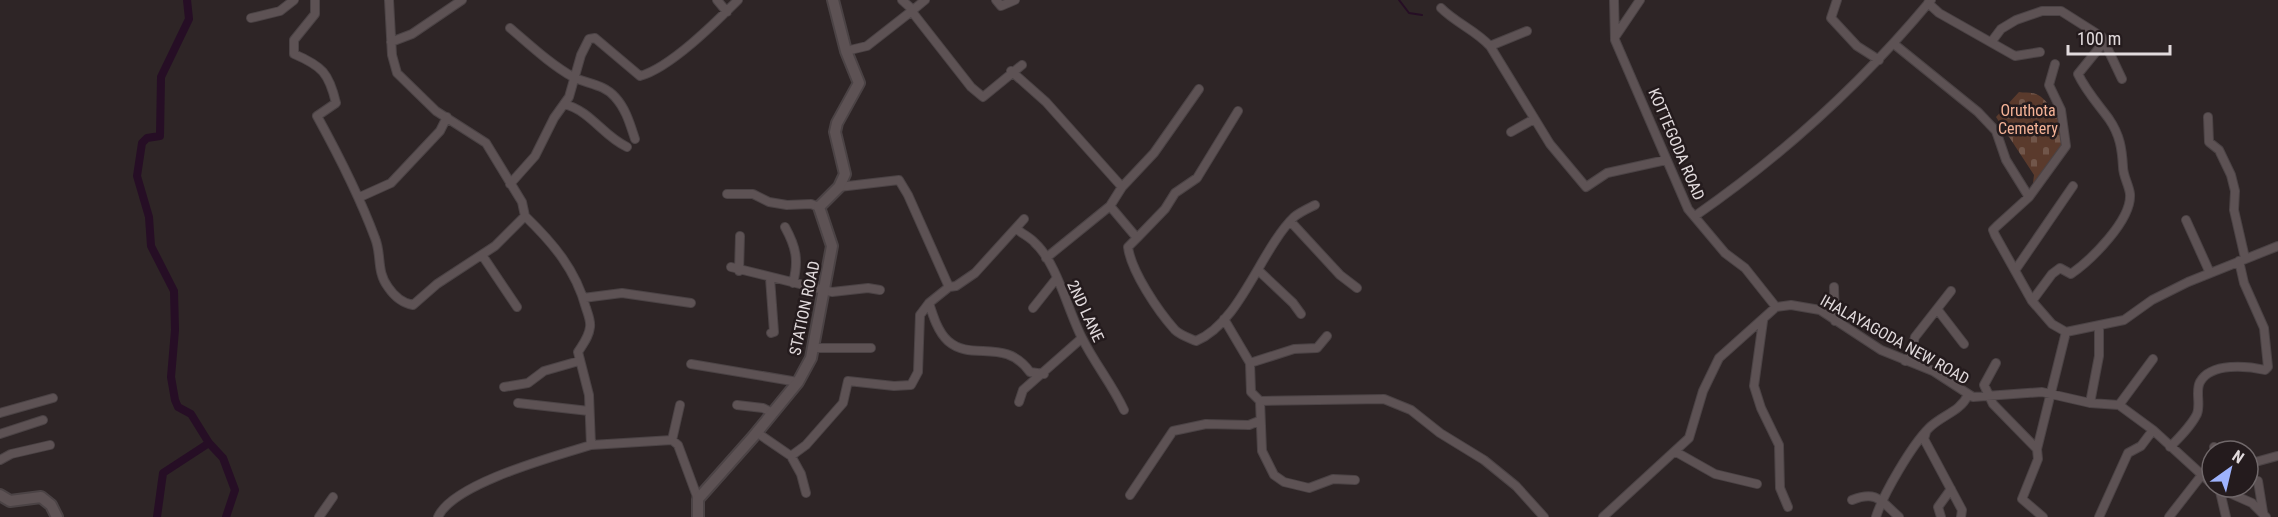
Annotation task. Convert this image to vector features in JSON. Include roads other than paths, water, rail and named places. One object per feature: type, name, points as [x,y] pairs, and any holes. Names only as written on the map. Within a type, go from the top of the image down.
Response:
[{"type":"street","points":[[251,18],[280,12],[294,0]]},
{"type":"street","points":[[315,0],[315,14],[294,40],[294,54],[317,64],[332,87],[336,103],[317,116],[359,194],[380,251],[378,265],[387,286],[403,303],[413,305],[419,301],[437,284],[482,255],[525,216]]},
{"type":"street","points":[[389,0],[391,42],[398,72],[408,86],[447,117],[486,143],[522,202],[525,216],[553,244],[573,273],[591,324],[588,336],[578,352],[589,395],[591,445]]},
{"type":"street","points":[[391,42],[412,34],[462,0]]},
{"type":"street","points":[[717,0],[726,12]]},
{"type":"street","points":[[510,184],[536,156],[564,104],[589,39],[595,38],[640,76],[662,65],[738,0]]},
{"type":"street","points":[[727,194],[753,194],[770,202],[811,204],[819,207],[839,187],[845,174],[837,150],[837,123],[859,83],[846,51],[833,0]]},
{"type":"street","points":[[902,0],[913,10],[921,25],[934,38],[971,87],[984,97],[1011,71],[1022,65]]},
{"type":"street","points":[[846,51],[867,46],[925,0]]},
{"type":"street","points":[[996,0],[1001,6],[1015,0]]},
{"type":"street","name":"KOTTEGODA ROAD","points":[[1614,0],[1615,37],[1688,209],[1725,253],[1745,268],[1776,307]]},
{"type":"street","points":[[1615,37],[1640,0]]},
{"type":"street","points":[[1837,0],[1832,18],[1857,46],[1879,60]]},
{"type":"street","points":[[1695,216],[1777,156],[1856,85],[1929,2],[1939,13],[2015,56],[2040,52]]},
{"type":"street","points":[[1441,8],[1452,19],[1478,33],[1490,46],[1534,119],[1562,160],[1586,187],[1607,173],[1666,160]]},
{"type":"street","points":[[1992,41],[2001,29],[2016,20],[2042,11],[2061,12],[2095,32],[2104,42],[2122,79]]},
{"type":"street","points":[[510,28],[549,61],[574,77],[601,86],[614,96],[625,111],[634,139]]},
{"type":"street","points":[[1490,46],[1527,31]]},
{"type":"street","points":[[2032,301],[2052,274],[2056,274],[2060,268],[2071,274],[2096,255],[2117,227],[2129,199],[2122,168],[2123,147],[2109,120],[2098,109],[2078,74],[2104,42]]},
{"type":"street","points":[[1894,44],[1978,112],[1996,131],[2006,160],[2030,197]]},
{"type":"street","points":[[2055,64],[2049,85],[2061,110],[2066,146],[2030,197],[1994,230],[2010,265],[2016,268],[2032,301],[2052,324],[2066,332],[2124,320],[2152,300],[2210,273],[2278,246]]},
{"type":"street","points":[[1011,71],[1046,102],[1122,187]]},
{"type":"street","points":[[1046,258],[1110,206],[1122,187],[1154,153],[1199,89]]},
{"type":"street","points":[[564,104],[577,107],[618,143],[627,147]]},
{"type":"street","points":[[1238,111],[1197,178],[1175,193],[1165,209],[1128,247],[1129,258],[1176,332],[1196,340],[1208,336],[1224,319],[1258,270],[1272,244],[1294,217],[1315,205]]},
{"type":"street","points":[[359,194],[390,183],[440,131],[447,117]]},
{"type":"street","points":[[2170,447],[2196,416],[2199,384],[2204,378],[2231,366],[2265,370],[2268,367],[2264,328],[2244,283],[2234,210],[2235,191],[2231,175],[2219,150],[2210,142],[2208,117]]},
{"type":"street","points":[[1511,132],[1534,119]]},
{"type":"street","points":[[839,187],[899,180],[949,286]]},
{"type":"street","points":[[2016,268],[2073,186]]},
{"type":"street","points":[[1110,206],[1137,238]]},
{"type":"street","name":"STATION ROAD","points":[[698,499],[798,382],[811,358],[832,246],[819,207]]},
{"type":"street","points":[[791,456],[806,445],[843,403],[848,381],[894,386],[911,385],[918,372],[920,315],[929,303],[949,286],[956,286],[975,273],[1017,229],[1017,224],[1024,219]]},
{"type":"street","points":[[2186,220],[2210,273]]},
{"type":"street","points":[[1291,222],[1340,275],[1357,288]]},
{"type":"street","points":[[785,227],[796,247],[797,268],[793,283]]},
{"type":"street","name":"2ND LANE","points":[[1017,229],[1036,243],[1046,258],[1082,338],[1097,366],[1113,386],[1124,410]]},
{"type":"street","points":[[740,236],[735,269],[823,291],[880,290]]},
{"type":"street","points":[[482,255],[517,307]]},
{"type":"street","points":[[1258,270],[1301,314]]},
{"type":"street","points":[[770,278],[774,332],[771,333]]},
{"type":"street","points":[[1033,308],[1056,279]]},
{"type":"street","points":[[1834,287],[1835,321]]},
{"type":"street","points":[[1905,361],[1910,355],[1915,337],[1951,291]]},
{"type":"street","points":[[583,298],[622,293],[691,303]]},
{"type":"street","points":[[929,303],[934,320],[949,342],[973,350],[1003,352],[1021,359],[1030,372],[1044,374]]},
{"type":"street","name":"IHALAYAGODA NEW ROAD","points":[[1776,307],[1791,304],[1815,308],[1881,350],[1940,375],[1968,395],[1988,397],[2021,392],[2052,393],[2090,403],[2119,405]]},
{"type":"street","points":[[1603,517],[1689,438],[1703,392],[1719,358],[1776,307]]},
{"type":"street","points":[[1937,309],[1964,344]]},
{"type":"street","points":[[1224,319],[1250,363],[1251,392],[1260,400],[1384,399],[1411,410],[1440,432],[1484,459],[1516,486],[1544,517]]},
{"type":"street","points":[[1762,321],[1754,386],[1761,408],[1779,445],[1780,488],[1788,507]]},
{"type":"street","points":[[2090,403],[2099,356],[2099,326]]},
{"type":"street","points":[[2043,517],[2022,499],[2038,459],[2037,449],[2066,332]]},
{"type":"street","points":[[1250,363],[1294,349],[1317,348],[1327,336]]},
{"type":"street","points":[[1018,402],[1023,390],[1044,374],[1082,338]]},
{"type":"street","points":[[813,348],[871,348]]},
{"type":"street","points":[[2152,359],[2119,405],[2153,430],[2200,475]]},
{"type":"street","points":[[504,387],[528,383],[544,371],[579,361]]},
{"type":"street","points":[[1996,363],[1984,381],[1988,397],[2037,449]]},
{"type":"street","points":[[691,364],[798,382]]},
{"type":"street","points":[[1876,517],[1881,500],[1926,431],[1963,405],[1968,395]]},
{"type":"street","points":[[0,413],[53,398]]},
{"type":"street","points":[[1260,400],[1259,421],[1262,451],[1274,475],[1284,482],[1309,488],[1333,479],[1355,480]]},
{"type":"street","points":[[518,404],[589,411]]},
{"type":"street","points":[[672,440],[680,405]]},
{"type":"street","points":[[737,405],[763,408],[773,413]]},
{"type":"street","points":[[0,434],[43,420]]},
{"type":"street","points":[[1130,495],[1173,431],[1206,424],[1249,425],[1259,421]]},
{"type":"street","points":[[2099,517],[2128,453],[2141,446],[2153,430]]},
{"type":"street","points":[[1926,431],[1924,439],[1962,510],[1961,517]]},
{"type":"street","points":[[756,432],[791,456],[801,474],[806,493]]},
{"type":"street","points":[[438,517],[451,501],[500,474],[591,445],[672,440],[678,445],[698,499],[698,517]]},
{"type":"street","points":[[0,460],[11,454],[50,445]]},
{"type":"street","points":[[1676,452],[1715,474],[1757,484]]},
{"type":"street","points":[[2260,461],[2277,456]]},
{"type":"street","points":[[2169,517],[2200,477]]},
{"type":"street","points":[[1941,517],[1938,507],[1951,489]]},
{"type":"street","points":[[2260,492],[2264,515]]},
{"type":"street","points":[[1852,500],[1865,495],[1875,496],[1899,517]]},
{"type":"street","points":[[1,497],[10,501],[41,497],[51,505],[57,517]]},
{"type":"street","points":[[319,517],[333,497]]},
{"type":"street","points":[[2220,499],[2226,517]]},
{"type":"street","points":[[2245,499],[2264,515]]},
{"type":"waterway","points":[[157,517],[163,473],[209,443],[191,414],[178,407],[175,400],[171,377],[175,330],[174,291],[151,246],[149,217],[137,176],[142,143],[147,138],[160,136],[161,77],[189,19],[187,0]]},
{"type":"waterway","points":[[1399,0],[1409,13],[1422,15]]},
{"type":"waterway","points":[[209,443],[223,458],[235,490],[226,517]]},
{"type":"park label","name":"Oruthota Cemetery","points":[[2028,119]]}]
